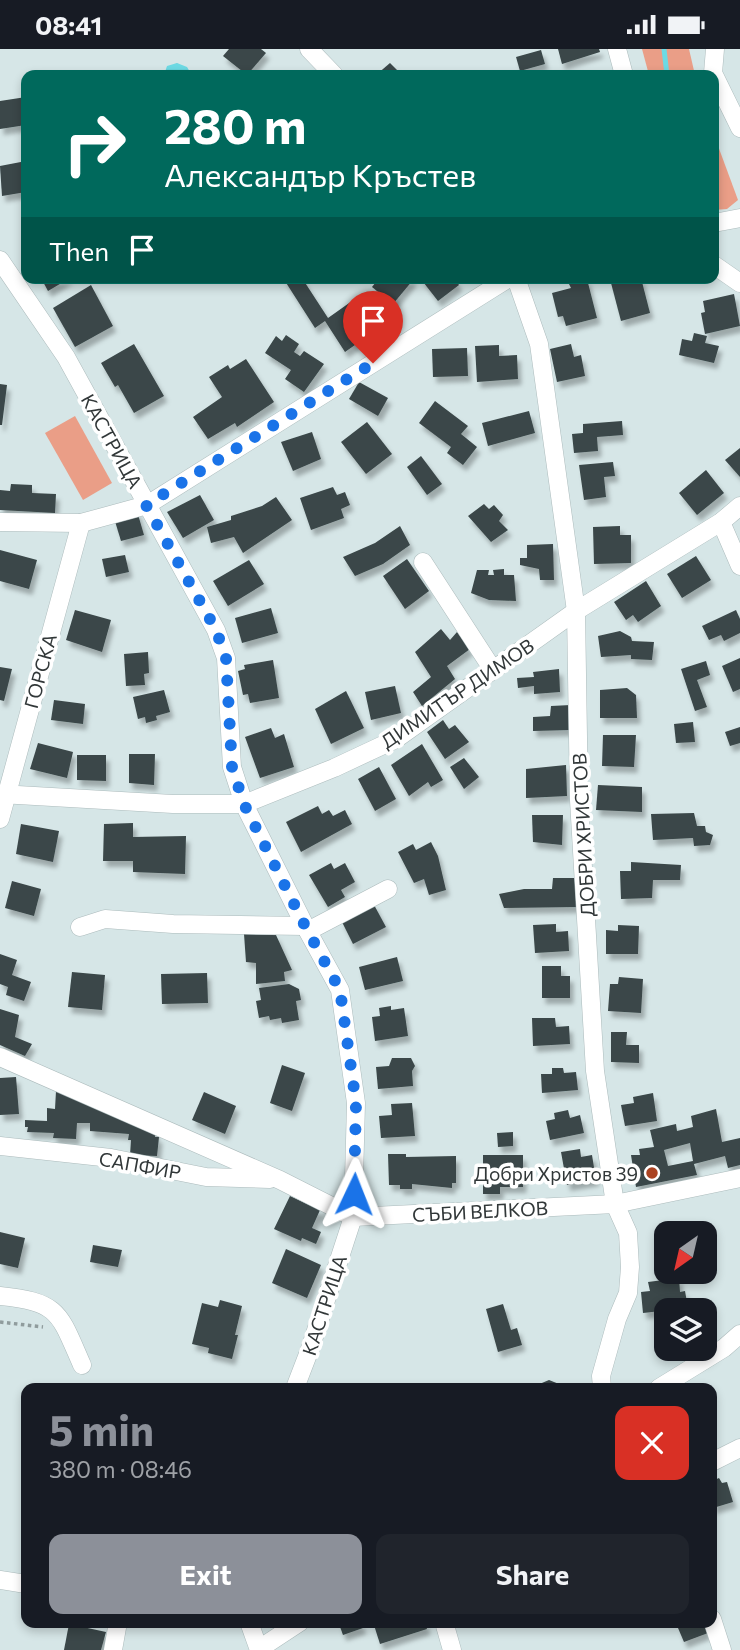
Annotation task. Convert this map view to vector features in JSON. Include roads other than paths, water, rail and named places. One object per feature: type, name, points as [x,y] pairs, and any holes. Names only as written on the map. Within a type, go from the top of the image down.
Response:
[{"type":"street","points":[[309,49],[329,70]]},
{"type":"street","points":[[617,49],[623,70]]},
{"type":"street","points":[[713,70],[715,49]]},
{"type":"street","points":[[719,85],[740,128]]},
{"type":"street","points":[[719,222],[740,218]]},
{"type":"street","name":"КАСТРИЦА","points":[[0,260],[66,356],[216,630],[226,658],[232,767],[244,804],[340,990],[356,1103],[353,1217],[297,1383]]},
{"type":"street","points":[[719,268],[740,283]]},
{"type":"street","points":[[0,521],[81,523],[146,505],[499,284]]},
{"type":"street","name":"ДОБРИ ХРИСТОВ","points":[[518,284],[539,344],[576,611],[579,800],[595,1071],[615,1204],[628,1233],[628,1293],[607,1353],[602,1383]]},
{"type":"street","name":"ДИМИТЪР ДИМОВ","points":[[3,795],[173,804],[244,804],[334,768],[396,739],[576,611],[721,522],[740,506]]},
{"type":"street","points":[[721,522],[740,566]]},
{"type":"street","name":"ГОРСКА","points":[[0,819],[3,795],[81,523]]},
{"type":"street","points":[[424,562],[494,670]]},
{"type":"street","points":[[80,927],[105,919],[306,928],[388,889]]},
{"type":"street","points":[[0,1057],[280,1179],[353,1217]]},
{"type":"street","name":"САПФИР","points":[[0,1146],[111,1158],[206,1177],[280,1179]]},
{"type":"street","name":"СЪБИ ВЕЛКОВ","points":[[353,1217],[615,1204],[740,1178]]},
{"type":"street","points":[[0,1296],[30,1299],[48,1305],[61,1318],[82,1364]]},
{"type":"street","points":[[667,1383],[724,1348],[740,1334]]},
{"type":"street","points":[[717,1460],[740,1448]]},
{"type":"street","points":[[0,1580],[21,1583]]},
{"type":"street","points":[[113,1650],[117,1628]]},
{"type":"street","points":[[251,1628],[259,1650],[291,1628]]},
{"type":"street","points":[[446,1628],[452,1650]]},
{"type":"street","points":[[715,1628],[722,1650]]},
{"type":"water","points":[[177,63],[189,70],[166,70],[167,66]]},
{"type":"waterway","points":[[664,49],[666,70]]},
{"type":"place","name":"Добри Христов 39","points":[[652,1173]]}]
